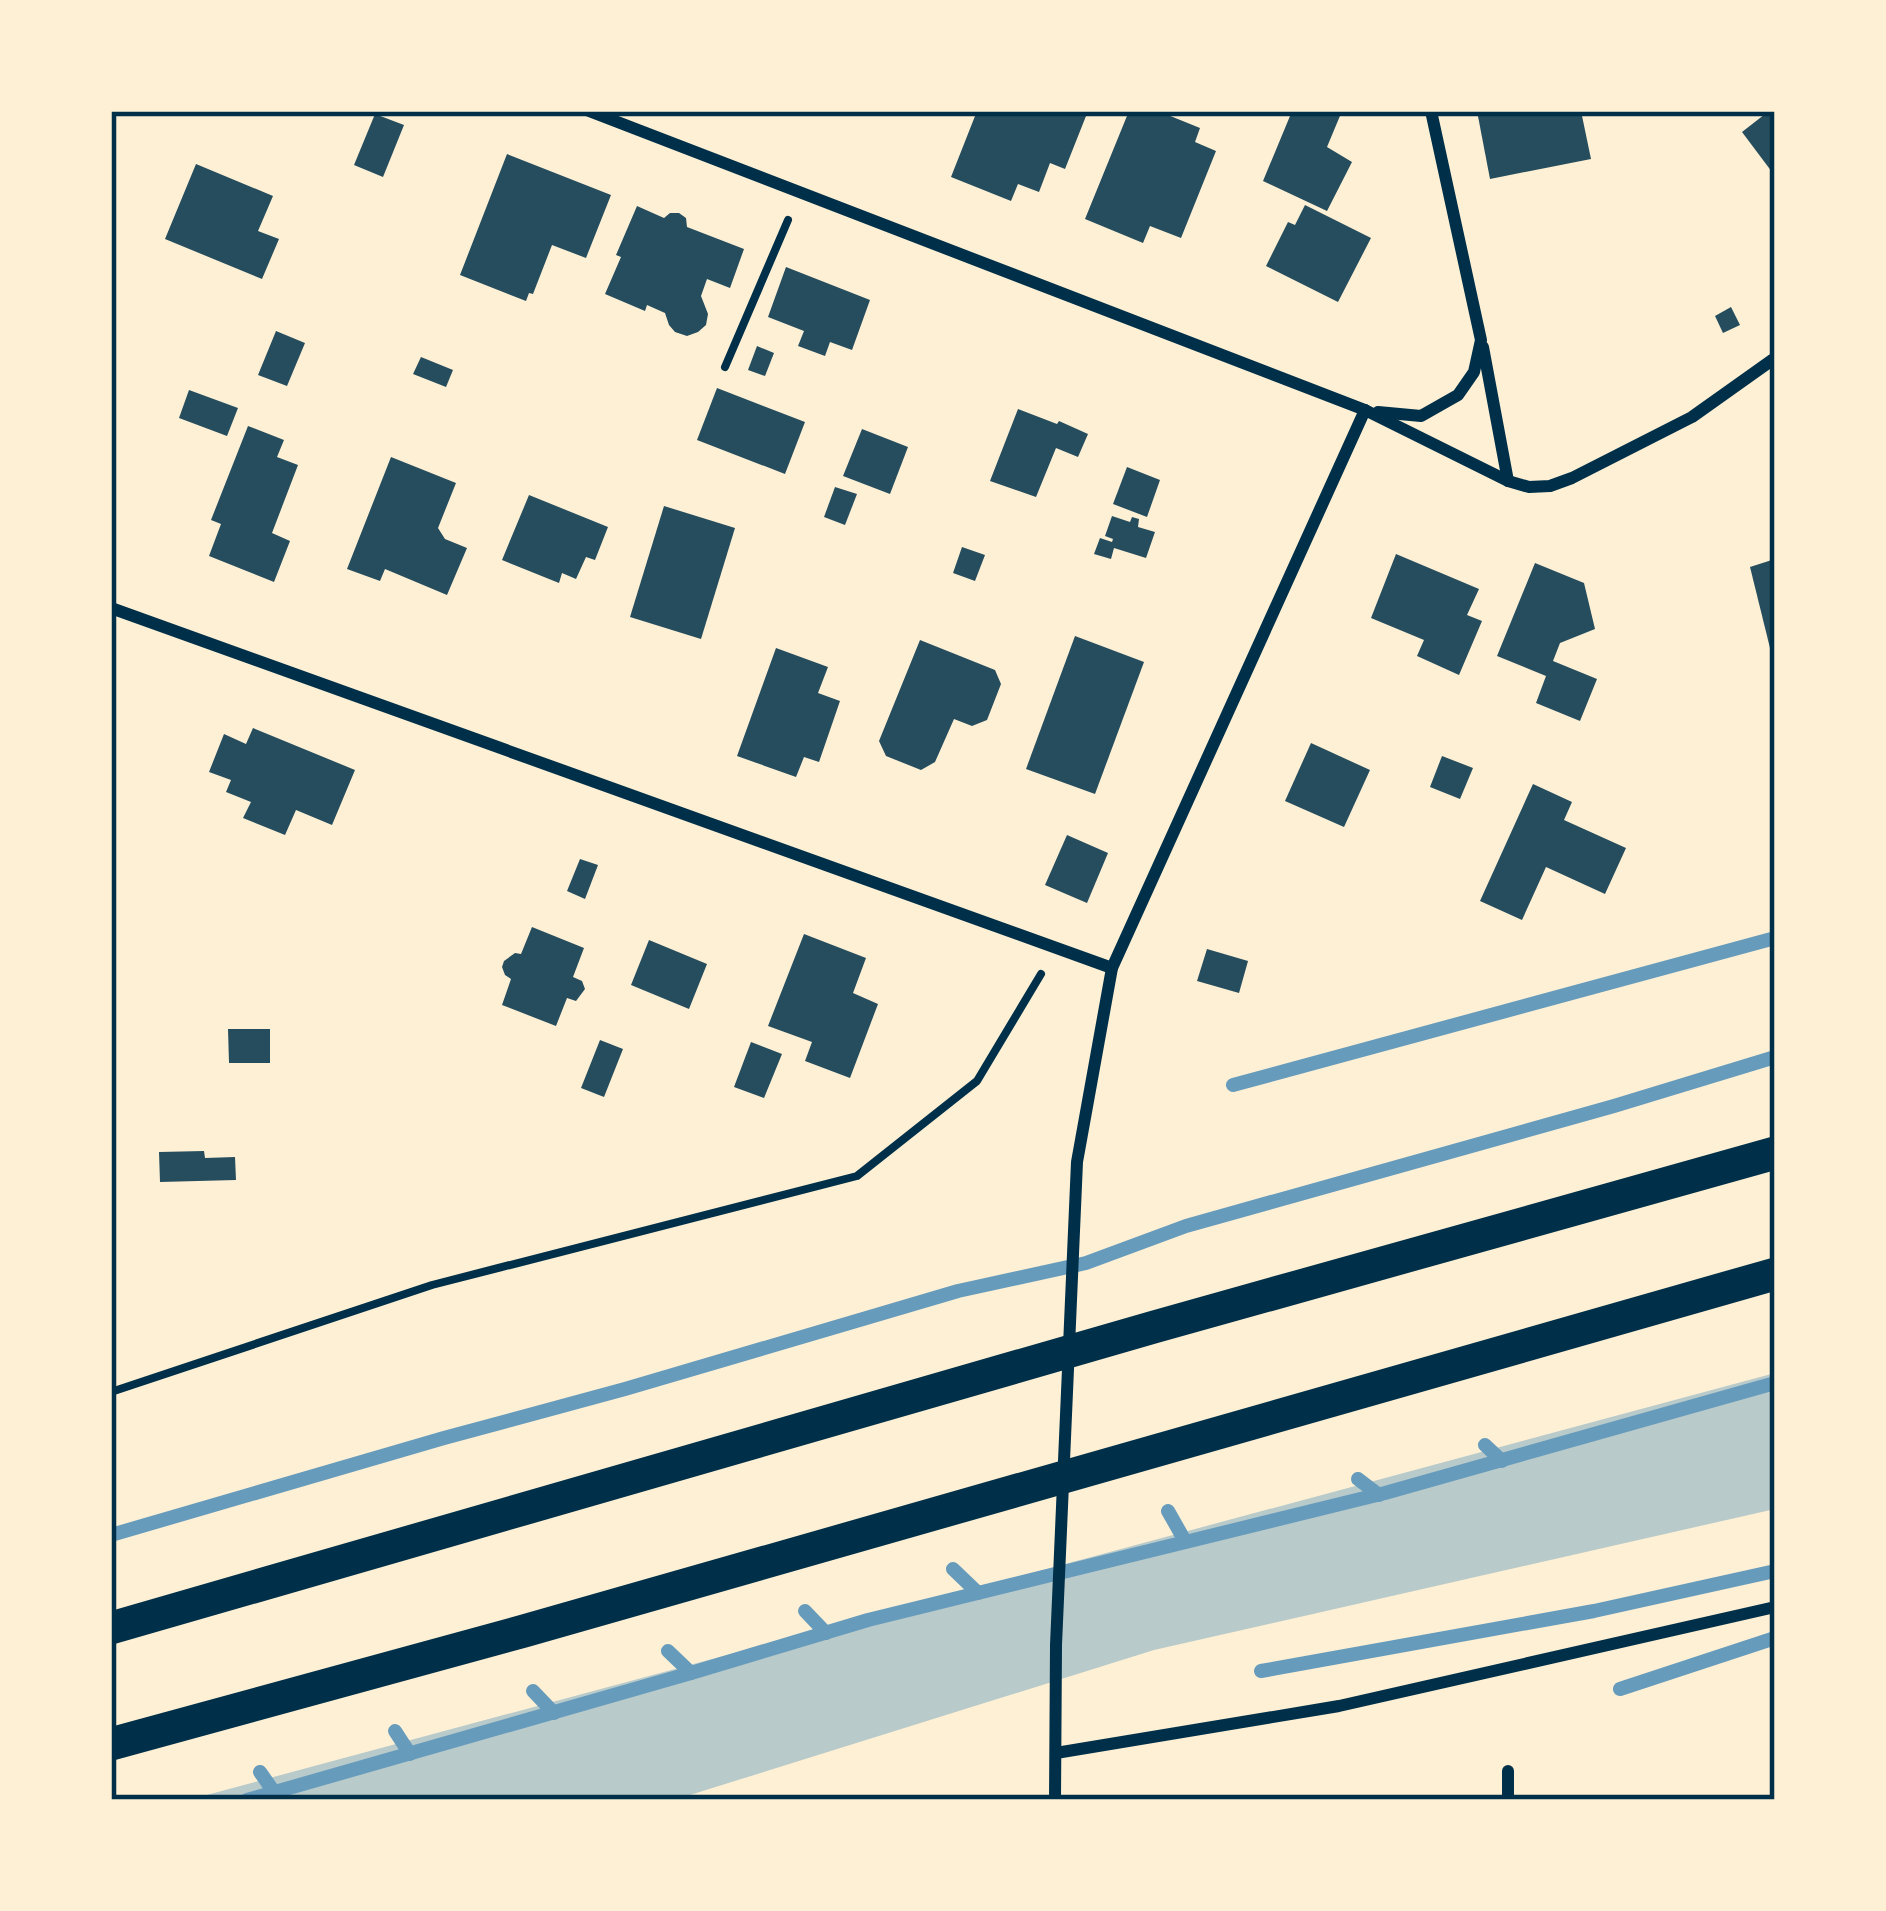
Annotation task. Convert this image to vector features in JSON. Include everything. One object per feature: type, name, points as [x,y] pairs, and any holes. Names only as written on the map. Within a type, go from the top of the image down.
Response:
[{"type":"highway","points":[[111,1628],[1775,1153]]},
{"type":"highway","points":[[111,1744],[1775,1274]]},
{"type":"street","points":[[589,111],[1365,410],[1529,487],[1572,478],[1692,417],[1775,358]]},
{"type":"street","points":[[1430,111],[1508,481]]},
{"type":"street","points":[[1365,410],[1421,416],[1458,394],[1474,372],[1481,340]]},
{"type":"street","points":[[1055,1800],[1077,1162],[1112,968],[1365,410]]},
{"type":"street","points":[[111,608],[1112,968]]},
{"type":"street","points":[[1056,1753],[1339,1706],[1775,1607]]},
{"type":"street","points":[[1508,1771],[1508,1800]]},
{"type":"path","points":[[725,367],[800,194]]},
{"type":"path","points":[[111,1392],[432,1285],[856,1176],[977,1081],[1057,947]]},
{"type":"shaded area","points":[[1775,1373],[1775,1509],[1154,1650],[674,1800],[188,1800]]},
{"type":"building","points":[[977,111],[1088,111],[1065,169],[1050,163],[1039,192],[1018,184],[1011,201],[951,177]]},
{"type":"building","points":[[1129,111],[1158,111],[1200,128],[1195,142],[1216,151],[1181,238],[1150,226],[1143,243],[1085,219]]},
{"type":"building","points":[[1278,111],[1342,111],[1327,147],[1352,162],[1327,211],[1263,181],[1290,116]]},
{"type":"building","points":[[1477,111],[1581,111],[1591,159],[1490,179]]},
{"type":"building","points":[[1775,111],[1775,176],[1742,132]]},
{"type":"building","points":[[375,114],[404,125],[383,177],[354,165]]},
{"type":"building","points":[[507,154],[611,195],[586,258],[552,245],[526,301],[460,275]]},
{"type":"building","points":[[196,164],[273,196],[258,231],[279,239],[262,279],[165,239]]},
{"type":"building","points":[[1305,205],[1371,238],[1338,302],[1266,266],[1288,222],[1295,225]]},
{"type":"building","points":[[637,206],[664,218],[679,213],[687,227],[744,249],[730,288],[707,279],[701,296],[708,314],[698,332],[687,336],[675,332],[665,313],[647,305],[645,311],[605,294]]},
{"type":"building","points":[[786,267],[870,300],[852,350],[830,342],[825,356],[798,346],[804,331],[768,317]]},
{"type":"building","points":[[1731,307],[1740,325],[1723,333],[1715,316]]},
{"type":"building","points":[[276,331],[305,343],[287,386],[258,375]]},
{"type":"building","points":[[757,346],[774,353],[765,376],[748,370]]},
{"type":"building","points":[[421,357],[453,370],[446,387],[413,374]]},
{"type":"building","points":[[717,388],[805,422],[785,474],[697,440]]},
{"type":"building","points":[[189,390],[238,408],[227,436],[179,418]]},
{"type":"building","points":[[1018,409],[1088,434],[1078,457],[1056,448],[1036,497],[990,481]]},
{"type":"building","points":[[248,426],[284,440],[277,457],[298,465],[272,533],[290,541],[274,582],[209,556],[221,524],[211,520]]},
{"type":"building","points":[[862,429],[908,447],[890,494],[843,476]]},
{"type":"building","points":[[391,457],[456,483],[438,528],[445,539],[467,548],[447,595],[385,569],[380,581],[347,569]]},
{"type":"building","points":[[1127,467],[1160,480],[1147,517],[1113,504]]},
{"type":"building","points":[[835,487],[857,494],[845,525],[824,517]]},
{"type":"building","points":[[529,495],[608,527],[595,560],[586,557],[576,579],[562,573],[559,583],[502,560]]},
{"type":"building","points":[[664,506],[735,528],[701,639],[630,617]]},
{"type":"building","points":[[1112,516],[1130,522],[1132,517],[1139,519],[1138,527],[1155,532],[1146,558],[1114,548],[1111,559],[1094,554],[1100,538],[1112,542],[1105,536]]},
{"type":"building","points":[[962,547],[985,555],[975,581],[953,573]]},
{"type":"building","points":[[1396,554],[1479,589],[1467,615],[1482,621],[1459,675],[1417,656],[1424,640],[1371,618]]},
{"type":"building","points":[[1775,559],[1775,646],[1770,648],[1750,567]]},
{"type":"building","points":[[1535,563],[1584,583],[1595,629],[1560,643],[1553,661],[1597,679],[1580,721],[1536,703],[1546,676],[1497,656]]},
{"type":"building","points":[[1075,636],[1144,662],[1095,794],[1026,769]]},
{"type":"building","points":[[920,640],[995,670],[1001,684],[987,720],[972,726],[954,719],[935,762],[921,770],[886,756],[879,741]]},
{"type":"building","points":[[776,648],[828,667],[818,693],[840,701],[819,762],[804,757],[796,777],[737,756]]},
{"type":"building","points":[[253,728],[355,770],[332,825],[296,810],[285,835],[243,818],[251,802],[226,792],[231,780],[209,772],[224,734],[246,744]]},
{"type":"building","points":[[1311,743],[1370,770],[1344,827],[1285,801]]},
{"type":"building","points":[[1442,756],[1473,768],[1460,799],[1430,787]]},
{"type":"building","points":[[1533,784],[1572,802],[1564,820],[1626,848],[1605,894],[1546,867],[1522,920],[1480,901]]},
{"type":"building","points":[[1067,835],[1108,853],[1087,903],[1045,885]]},
{"type":"building","points":[[580,859],[598,865],[585,899],[567,891]]},
{"type":"building","points":[[532,927],[584,948],[573,977],[585,989],[576,1001],[567,998],[556,1026],[502,1005],[511,979],[505,975],[504,961],[521,954]]},
{"type":"building","points":[[804,934],[866,958],[853,993],[878,1004],[850,1078],[805,1061],[812,1042],[768,1026]]},
{"type":"building","points":[[649,940],[707,964],[689,1009],[631,985]]},
{"type":"building","points":[[1207,949],[1248,961],[1239,993],[1197,981]]},
{"type":"building","points":[[228,1029],[270,1029],[270,1063],[229,1063]]},
{"type":"building","points":[[600,1040],[623,1049],[604,1097],[581,1088]]},
{"type":"building","points":[[751,1042],[782,1054],[764,1098],[734,1087]]},
{"type":"building","points":[[204,1151],[205,1158],[235,1157],[236,1180],[160,1182],[159,1152]]},
{"type":"waterway","points":[[1233,1085],[1775,938]]},
{"type":"waterway","points":[[111,1535],[958,1291],[1086,1263],[1186,1226],[1775,1057]]},
{"type":"waterway","points":[[247,1800],[868,1620],[1385,1493],[1775,1383]]},
{"type":"waterway","points":[[1485,1445],[1502,1461]]},
{"type":"waterway","points":[[1358,1479],[1379,1495]]},
{"type":"waterway","points":[[1168,1511],[1185,1541]]},
{"type":"waterway","points":[[953,1569],[978,1593]]},
{"type":"waterway","points":[[1261,1671],[1594,1611],[1775,1571]]},
{"type":"waterway","points":[[805,1611],[826,1633]]},
{"type":"waterway","points":[[1620,1689],[1775,1638]]},
{"type":"waterway","points":[[668,1651],[691,1673]]},
{"type":"waterway","points":[[533,1691],[554,1713]]},
{"type":"waterway","points":[[395,1731],[410,1754]]},
{"type":"waterway","points":[[260,1772],[274,1792]]}]
